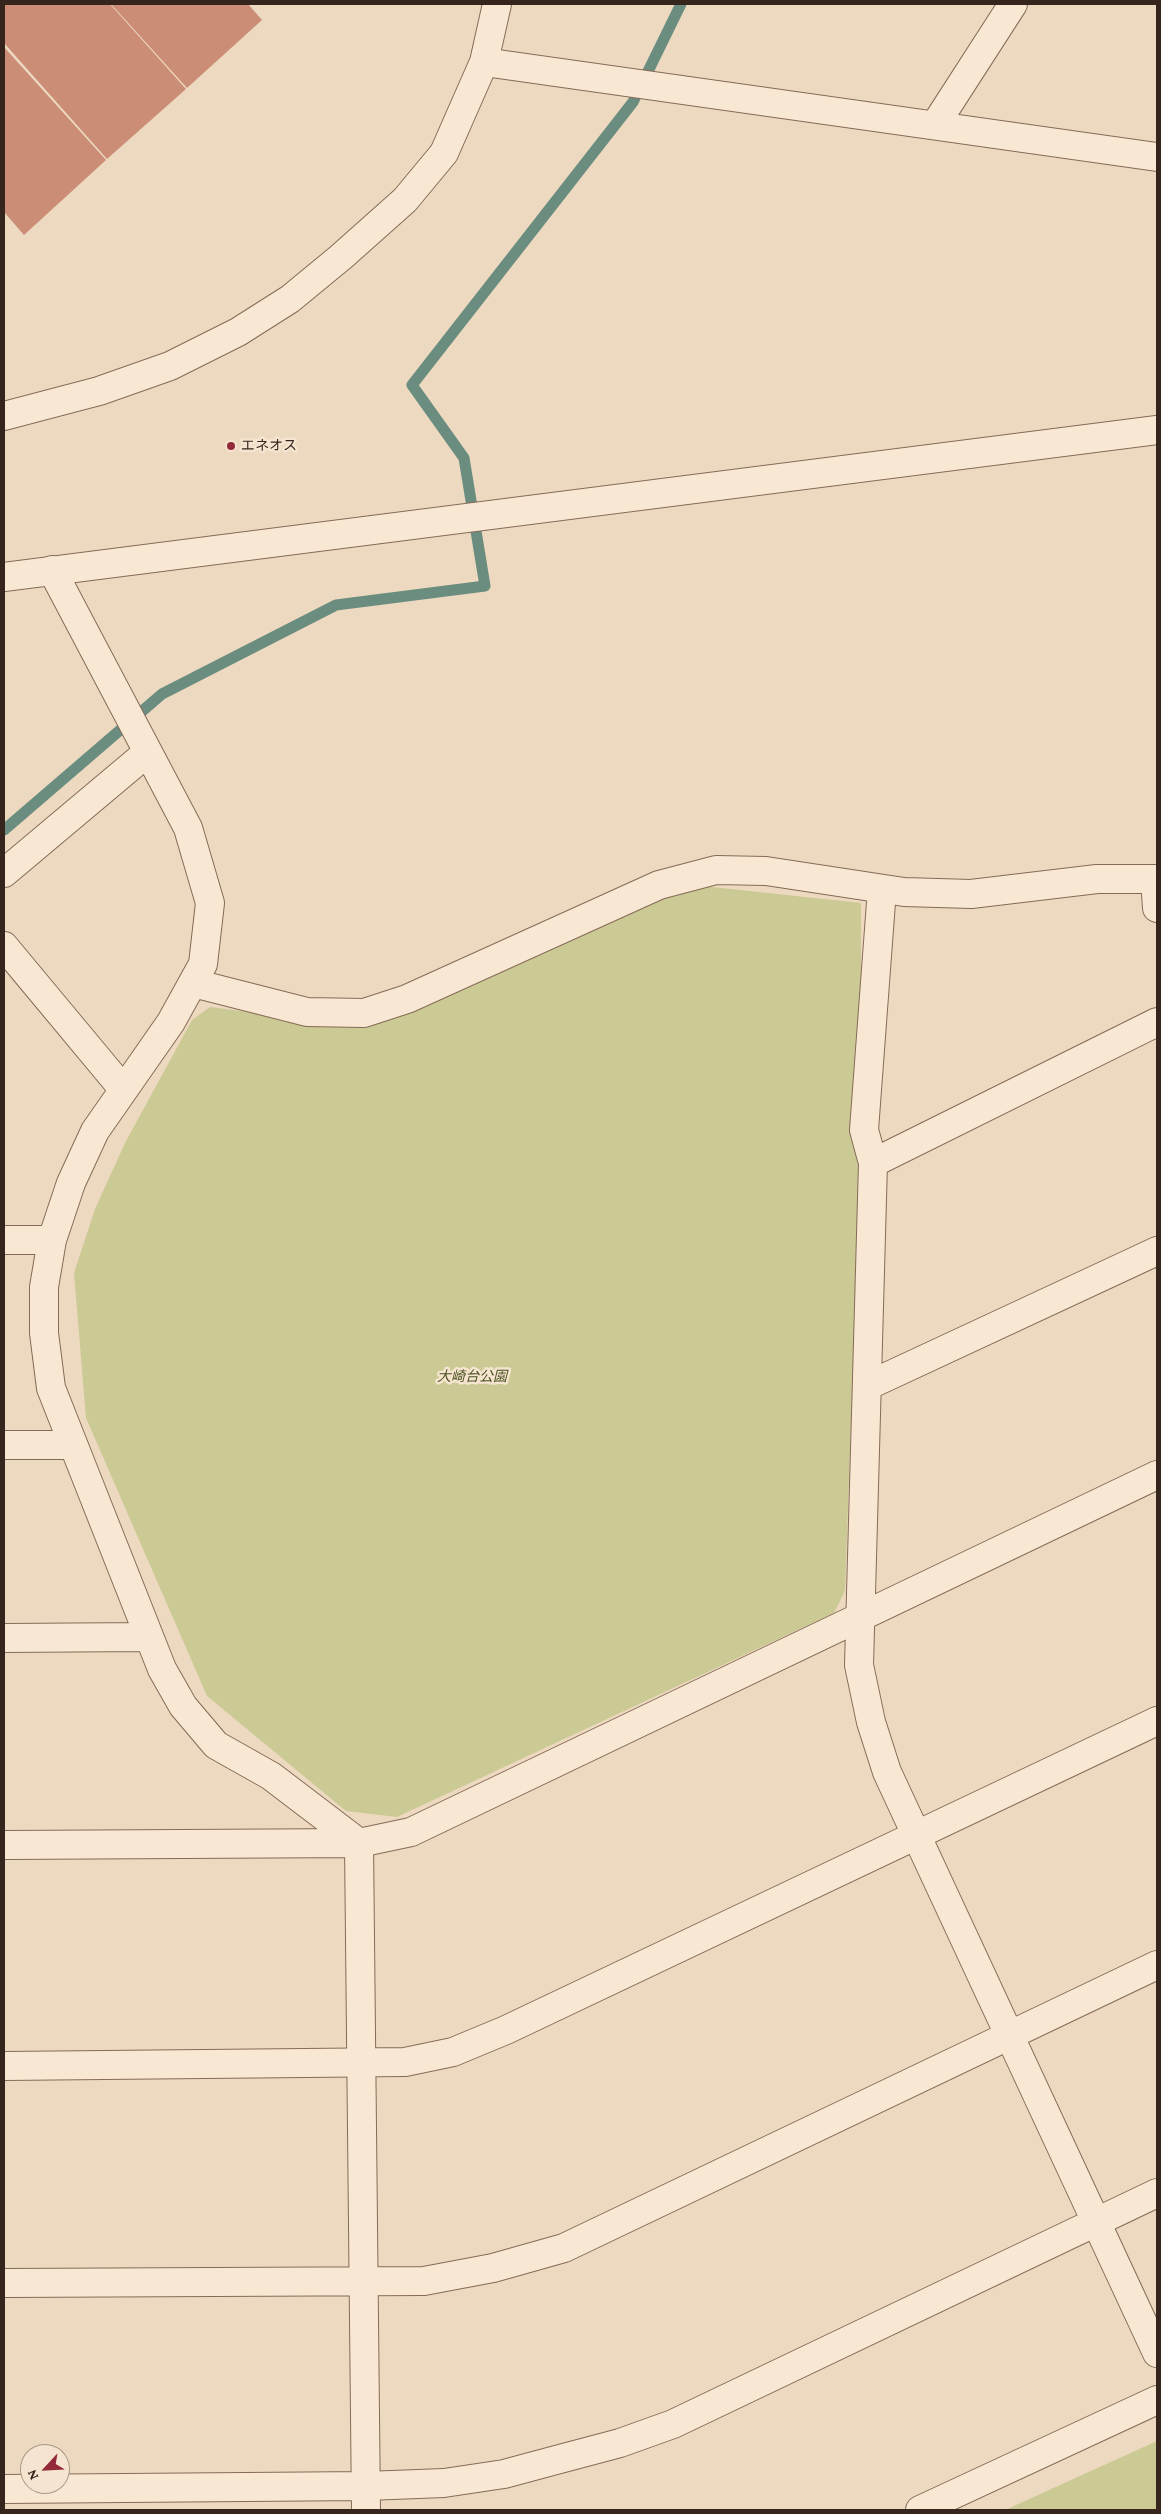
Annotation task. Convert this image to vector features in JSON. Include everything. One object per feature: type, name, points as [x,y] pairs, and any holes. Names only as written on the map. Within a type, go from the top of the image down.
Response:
[{"type":"street","points":[[4,416],[99,391],[170,366],[238,332],[290,299],[405,200],[444,154],[484,62],[497,4]]},
{"type":"street","points":[[935,125],[1013,4]]},
{"type":"street","points":[[484,62],[1157,157]]},
{"type":"street","points":[[4,577],[1157,430]]},
{"type":"street","points":[[52,570],[188,828],[210,903],[203,964],[171,1022],[95,1131],[71,1183],[52,1240],[44,1287],[44,1333],[51,1388],[147,1637],[182,1706],[216,1745],[271,1776],[359,1843]]},
{"type":"street","points":[[4,874],[148,752]]},
{"type":"street","points":[[193,982],[307,1012],[364,1013],[407,999],[658,884],[716,870],[766,871],[904,892],[971,894],[1097,879],[1156,879],[1157,908]]},
{"type":"street","points":[[882,889],[864,1130],[873,1163],[859,1665],[871,1722],[888,1772],[1157,2353]]},
{"type":"street","points":[[4,946],[123,1089]]},
{"type":"street","points":[[873,1163],[1157,1022]]},
{"type":"street","points":[[4,1240],[52,1240]]},
{"type":"street","points":[[867,1386],[1157,1251]]},
{"type":"street","points":[[4,1445],[72,1445]]},
{"type":"street","points":[[4,1845],[359,1843],[411,1832],[1157,1475]]},
{"type":"street","points":[[4,1638],[147,1637]]},
{"type":"street","points":[[4,2066],[405,2062],[453,2052],[506,2030],[1157,1721]]},
{"type":"street","points":[[359,1843],[366,2498]]},
{"type":"street","points":[[4,2283],[424,2281],[493,2268],[564,2248],[1157,1965]]},
{"type":"street","points":[[4,2489],[366,2498],[504,2474],[620,2443],[673,2424],[1157,2193]]},
{"type":"street","points":[[920,2510],[1157,2400]]},
{"type":"green space","name":"大崎台公園","points":[[703,886],[861,903],[861,1137],[845,1591],[834,1613],[397,1817],[346,1811],[207,1696],[86,1418],[74,1273],[95,1209],[125,1143],[192,1020],[210,1007],[298,1018],[381,1021],[647,900]]},
{"type":"green space","points":[[1157,2441],[1157,2510],[1005,2510]]},
{"type":"building","points":[[4,4],[110,4],[186,89],[107,159],[4,43]]},
{"type":"building","points":[[111,4],[248,4],[262,20],[187,88]]},
{"type":"building","points":[[4,47],[106,160],[24,235],[4,212]]},
{"type":"waterway","points":[[4,830],[162,694],[336,605],[485,586],[464,458],[412,385],[633,102],[681,4]]},
{"type":"place","name":"エネオス","points":[[231,446]]}]
